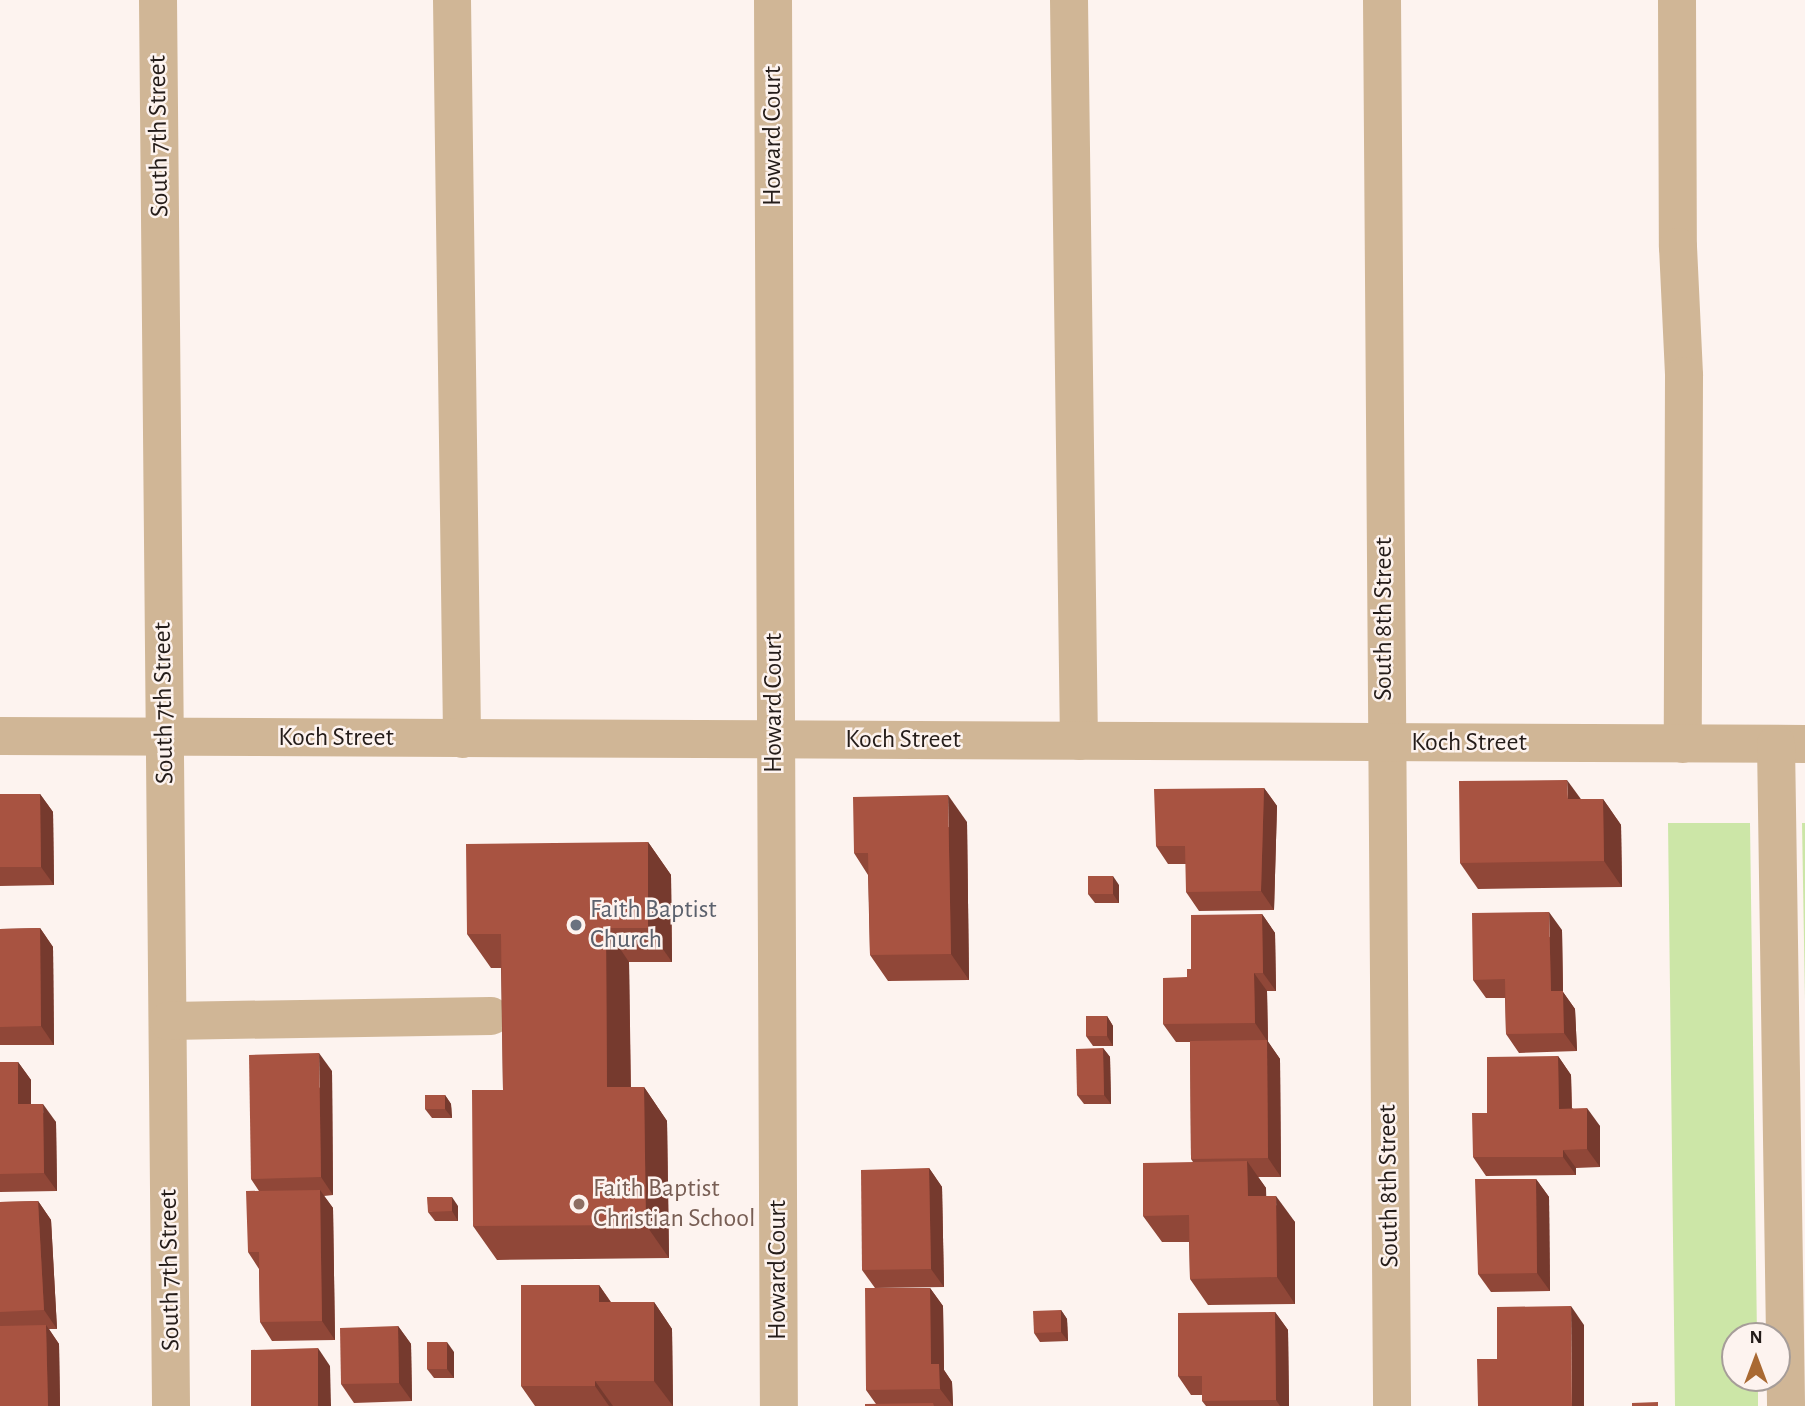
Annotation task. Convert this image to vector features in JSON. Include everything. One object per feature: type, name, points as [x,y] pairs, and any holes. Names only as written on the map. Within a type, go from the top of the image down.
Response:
[{"type":"street","name":"South 7th Street","points":[[158,0],[172,1406]]},
{"type":"street","points":[[452,0],[462,739]]},
{"type":"street","name":"Howard Court","points":[[773,0],[779,1406]]},
{"type":"street","points":[[1069,0],[1079,741]]},
{"type":"street","name":"South 8th Street","points":[[1382,0],[1384,743],[1392,1406]]},
{"type":"street","points":[[1677,0],[1678,247],[1684,376],[1683,744]]},
{"type":"street","name":"Koch Street","points":[[0,736],[1791,744]]},
{"type":"street","points":[[1786,1406],[1791,744]]},
{"type":"street","points":[[168,1021],[491,1016]]},
{"type":"green space","points":[[1668,823],[1750,823],[1757,1322],[1721,1322],[1721,1392],[1758,1392],[1758,1406],[1675,1406]]},
{"type":"green space","points":[[1802,823],[1805,823],[1805,1000]]},
{"type":"building","points":[[1567,780],[1568,799],[1603,799],[1604,861],[1460,863],[1459,781]]},
{"type":"building","points":[[1264,788],[1261,891],[1186,892],[1185,846],[1156,846],[1154,789]]},
{"type":"building","points":[[0,794],[40,794],[41,867],[0,867]]},
{"type":"building","points":[[948,795],[951,954],[870,955],[868,853],[854,853],[853,797]]},
{"type":"building","points":[[648,842],[648,928],[606,928],[607,1087],[644,1087],[646,1225],[473,1226],[472,1090],[503,1090],[501,934],[467,934],[466,844]]},
{"type":"building","points":[[1088,876],[1113,876],[1113,894],[1088,894]]},
{"type":"building","points":[[1549,912],[1551,991],[1563,991],[1564,1033],[1506,1034],[1505,979],[1473,980],[1472,913]]},
{"type":"building","points":[[1262,914],[1263,973],[1254,973],[1255,1023],[1163,1024],[1163,978],[1187,977],[1187,969],[1191,969],[1191,915]]},
{"type":"building","points":[[40,928],[41,1026],[0,1027],[0,929]]},
{"type":"building","points":[[1086,1016],[1107,1016],[1107,1036],[1086,1036]]},
{"type":"building","points":[[1267,1040],[1268,1158],[1191,1159],[1190,1041]]},
{"type":"building","points":[[1103,1048],[1104,1095],[1077,1095],[1076,1049]]},
{"type":"building","points":[[319,1053],[321,1177],[251,1179],[249,1055]]},
{"type":"building","points":[[1558,1056],[1559,1109],[1587,1108],[1587,1149],[1563,1150],[1563,1157],[1473,1157],[1472,1113],[1487,1113],[1487,1057]]},
{"type":"building","points":[[0,1062],[18,1062],[18,1104],[43,1104],[44,1173],[0,1174]]},
{"type":"building","points":[[425,1095],[445,1095],[445,1109],[425,1109]]},
{"type":"building","points":[[1247,1161],[1248,1196],[1276,1196],[1277,1277],[1190,1279],[1189,1215],[1143,1216],[1143,1163]]},
{"type":"building","points":[[929,1168],[931,1269],[862,1270],[861,1170]]},
{"type":"building","points":[[1475,1179],[1536,1179],[1537,1273],[1478,1274]]},
{"type":"building","points":[[320,1190],[322,1321],[260,1322],[259,1252],[248,1252],[246,1191]]},
{"type":"building","points":[[427,1197],[452,1197],[452,1211],[428,1212]]},
{"type":"building","points":[[38,1201],[44,1310],[0,1312],[0,1202]]},
{"type":"building","points":[[521,1285],[599,1285],[599,1302],[654,1302],[654,1381],[595,1381],[595,1386],[521,1386]]},
{"type":"building","points":[[865,1288],[930,1288],[931,1364],[939,1364],[940,1389],[866,1390]]},
{"type":"building","points":[[1571,1306],[1572,1406],[1478,1406],[1477,1359],[1497,1359],[1497,1307]]},
{"type":"building","points":[[1061,1310],[1061,1332],[1034,1333],[1033,1311]]},
{"type":"building","points":[[1275,1312],[1276,1400],[1202,1401],[1202,1376],[1178,1376],[1178,1313]]},
{"type":"building","points":[[46,1325],[48,1406],[0,1406],[0,1326]]},
{"type":"building","points":[[398,1326],[399,1383],[341,1384],[340,1328]]},
{"type":"building","points":[[427,1342],[447,1342],[447,1369],[427,1369]]},
{"type":"building","points":[[318,1348],[318,1406],[251,1406],[251,1350]]},
{"type":"building","points":[[1658,1402],[1658,1406],[1632,1406],[1632,1403]]},
{"type":"building","points":[[933,1403],[934,1406],[865,1406],[865,1404]]},
{"type":"place","name":"Faith Baptist Church","points":[[576,925]]},
{"type":"place","name":"Faith Baptist Christian School","points":[[579,1204]]}]
